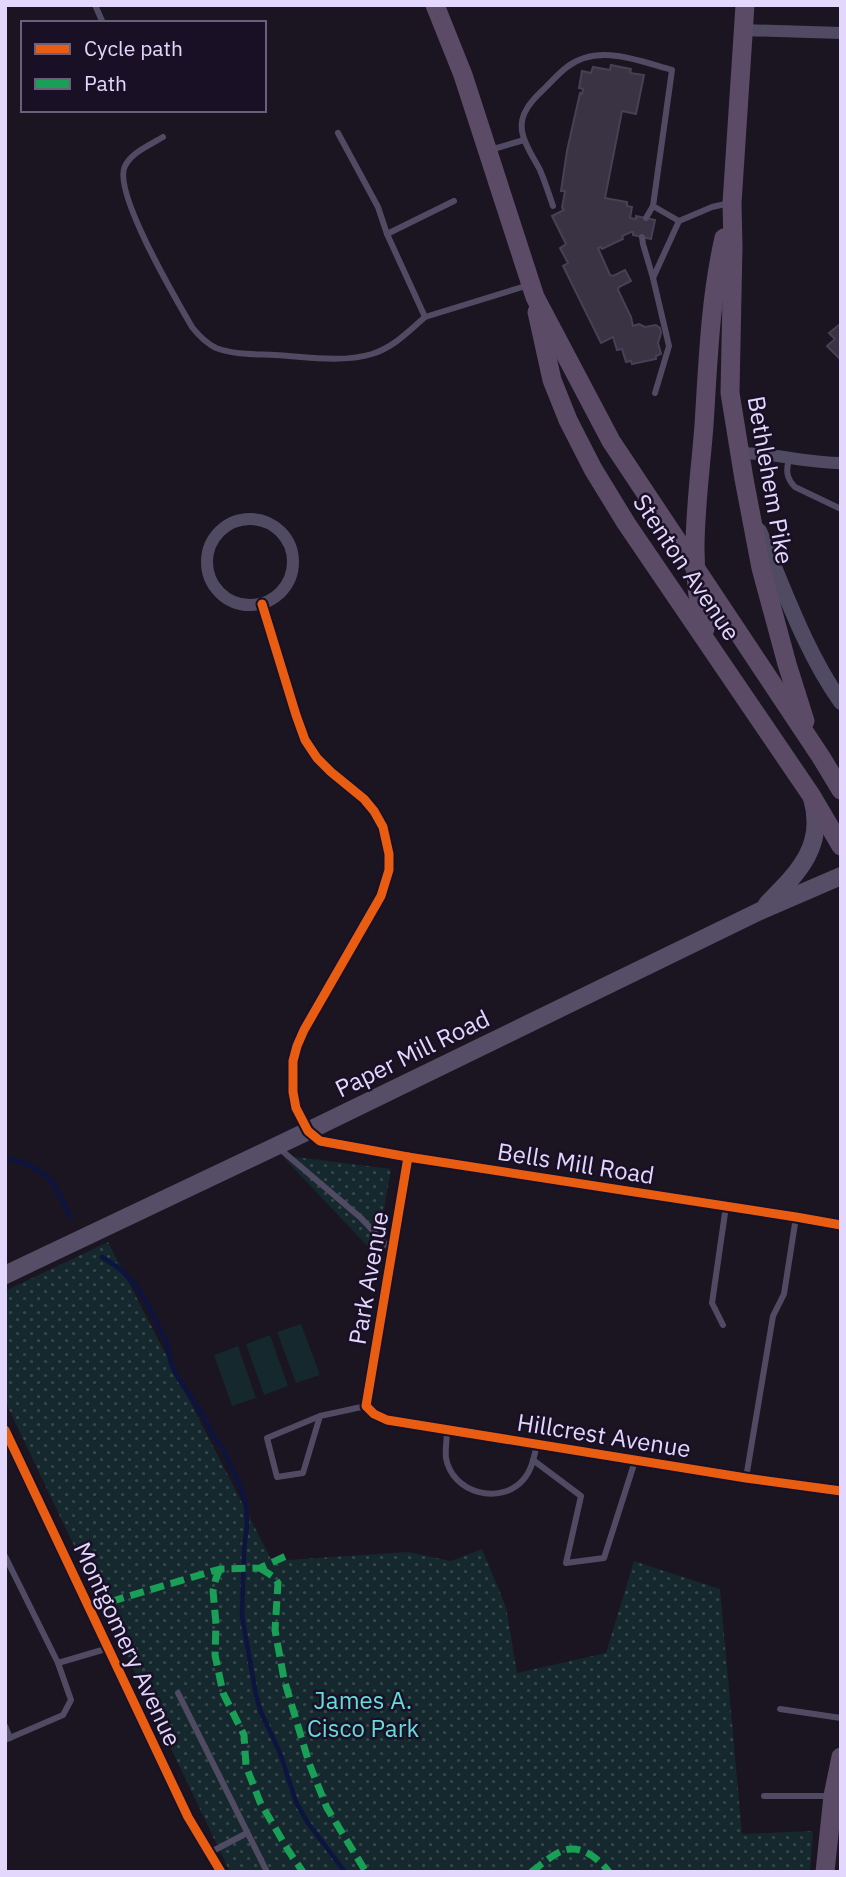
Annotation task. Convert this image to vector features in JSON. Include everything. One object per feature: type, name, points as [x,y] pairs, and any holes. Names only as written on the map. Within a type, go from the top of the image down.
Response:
[{"type":"main road","name":"Stenton Avenue","points":[[435,5],[464,75],[533,291],[552,380],[580,444],[626,523],[811,795],[841,846]]},
{"type":"main road","name":"Bethlehem Pike","points":[[745,5],[732,202],[730,393],[749,507],[767,592],[806,723],[821,757]]},
{"type":"main road","name":"Bethlehem Pike","points":[[709,643],[698,603],[695,569],[698,494],[712,310],[732,202]]},
{"type":"main road","name":"Stenton Avenue","points":[[533,291],[611,441],[841,790]]},
{"type":"main road","points":[[760,911],[795,876],[807,858],[813,842],[816,818],[811,795]]},
{"type":"main road","name":"Paper Mill Road","points":[[5,1275],[760,911],[841,876]]},
{"type":"main road","points":[[825,1872],[841,1757]]},
{"type":"street","points":[[743,30],[841,33]]},
{"type":"street","points":[[740,453],[841,463]]},
{"type":"street","points":[[749,507],[812,653],[841,702]]},
{"type":"street","points":[[263,520],[276,527],[287,539],[293,558],[292,573],[286,587],[276,598],[262,604],[247,606],[232,602],[219,594],[206,567],[212,539],[223,528],[236,521],[263,520]]},
{"type":"street","points":[[262,604],[305,740],[317,758],[370,806],[383,827],[389,855],[389,870],[381,896],[297,1046],[292,1070],[293,1092],[296,1108],[308,1131]]},
{"type":"street","name":"Bells Mill Road","points":[[308,1131],[320,1141],[408,1157],[841,1225]]},
{"type":"street","name":"Park Avenue","points":[[366,1406],[408,1157]]},
{"type":"street","name":"Hillcrest Avenue","points":[[366,1406],[374,1414],[387,1420],[841,1491]]},
{"type":"street","name":"Montgomery Avenue","points":[[5,1430],[188,1817],[220,1872]]},
{"type":"lane","points":[[95,5],[102,21]]},
{"type":"lane","points":[[553,206],[540,171],[524,140],[522,122],[526,109],[568,66],[584,58],[608,55],[672,71],[653,206],[646,218]]},
{"type":"lane","points":[[338,132],[378,207],[387,234],[425,317]]},
{"type":"lane","points":[[163,136],[134,155],[124,167],[122,177],[138,226],[192,327],[204,341],[225,350],[333,359],[358,357],[397,342],[425,317],[533,291]]},
{"type":"lane","points":[[488,150],[524,140]]},
{"type":"lane","points":[[387,234],[454,201]]},
{"type":"lane","points":[[653,278],[678,221],[732,202]]},
{"type":"lane","points":[[653,206],[678,221]]},
{"type":"lane","points":[[642,237],[670,346],[655,393]]},
{"type":"lane","points":[[789,457],[787,468],[790,482],[802,491],[841,509]]},
{"type":"lane","points":[[276,1146],[361,1218],[392,1251]]},
{"type":"lane","points":[[723,1325],[712,1303],[726,1206]]},
{"type":"lane","points":[[746,1478],[773,1317],[784,1294],[796,1217]]},
{"type":"lane","points":[[320,1416],[303,1473],[277,1477],[267,1438],[320,1416],[366,1406]]},
{"type":"lane","points":[[447,1430],[446,1457],[451,1471],[459,1482],[484,1494],[511,1490],[522,1481],[530,1470],[537,1444]]},
{"type":"lane","points":[[533,1460],[581,1496],[566,1563],[604,1558],[636,1459]]},
{"type":"lane","points":[[5,1556],[58,1663],[71,1700],[62,1715],[8,1739],[5,1726]]},
{"type":"lane","points":[[58,1663],[109,1648]]},
{"type":"lane","points":[[178,1693],[267,1872]]},
{"type":"lane","points":[[780,1709],[841,1718]]},
{"type":"lane","points":[[764,1796],[834,1796]]},
{"type":"lane","points":[[209,1853],[247,1833]]},
{"type":"green space","points":[[288,1156],[391,1169],[376,1255],[284,1158]]},
{"type":"green space","name":"James A. Cisco Park","points":[[108,1242],[272,1561],[408,1552],[451,1561],[482,1549],[506,1607],[517,1673],[606,1653],[634,1561],[720,1589],[742,1834],[813,1831],[810,1872],[230,1872],[5,1401],[5,1291]]},
{"type":"green space","points":[[301,1324],[320,1375],[296,1383],[277,1332]]},
{"type":"green space","points":[[270,1335],[288,1386],[264,1395],[246,1344]]},
{"type":"green space","points":[[238,1346],[256,1398],[232,1406],[214,1355]]},
{"type":"building","points":[[611,65],[631,69],[630,73],[644,75],[636,114],[622,111],[605,198],[627,202],[627,206],[632,207],[630,218],[636,219],[636,216],[655,220],[651,239],[633,235],[631,232],[622,236],[623,239],[602,249],[598,248],[610,275],[625,270],[631,281],[618,290],[633,326],[656,325],[660,328],[658,343],[661,354],[656,356],[656,359],[632,364],[631,361],[626,362],[622,349],[617,350],[613,337],[601,343],[563,266],[568,263],[560,248],[566,244],[552,216],[564,210],[562,208],[565,191],[561,191],[567,151],[583,89],[579,88],[582,71],[591,73],[593,67],[610,70]]},
{"type":"building","points":[[840,324],[841,360],[827,346],[835,339],[829,333]]},
{"type":"waterway","points":[[5,1157],[30,1166],[47,1177],[59,1193],[70,1217]]},
{"type":"waterway","points":[[102,1257],[119,1268],[137,1287],[147,1303],[167,1343],[171,1364],[178,1378],[223,1449],[241,1488],[246,1505],[247,1525],[242,1616],[256,1695],[280,1753],[296,1802],[308,1823],[345,1872]]},
{"type":"marked path","points":[[91,1610],[106,1603],[220,1569],[260,1568],[286,1556]]},
{"type":"marked path","points":[[260,1568],[278,1583],[275,1630],[284,1679],[309,1763],[327,1808],[366,1872]]},
{"type":"marked path","points":[[220,1569],[213,1591],[215,1655],[223,1693],[244,1735],[246,1766],[260,1802],[303,1872]]},
{"type":"marked path","points":[[531,1872],[556,1854],[571,1849],[590,1854],[609,1872]]},
{"type":"cycle path","points":[[262,604],[305,740],[317,758],[374,811],[383,827],[389,854],[389,870],[381,896],[297,1046],[293,1061],[293,1092],[296,1108],[308,1131],[320,1141],[408,1157],[841,1225]]},
{"type":"cycle path","points":[[408,1157],[366,1406],[374,1414],[387,1420],[841,1491]]},
{"type":"cycle path","points":[[5,1430],[188,1817],[221,1872]]}]
